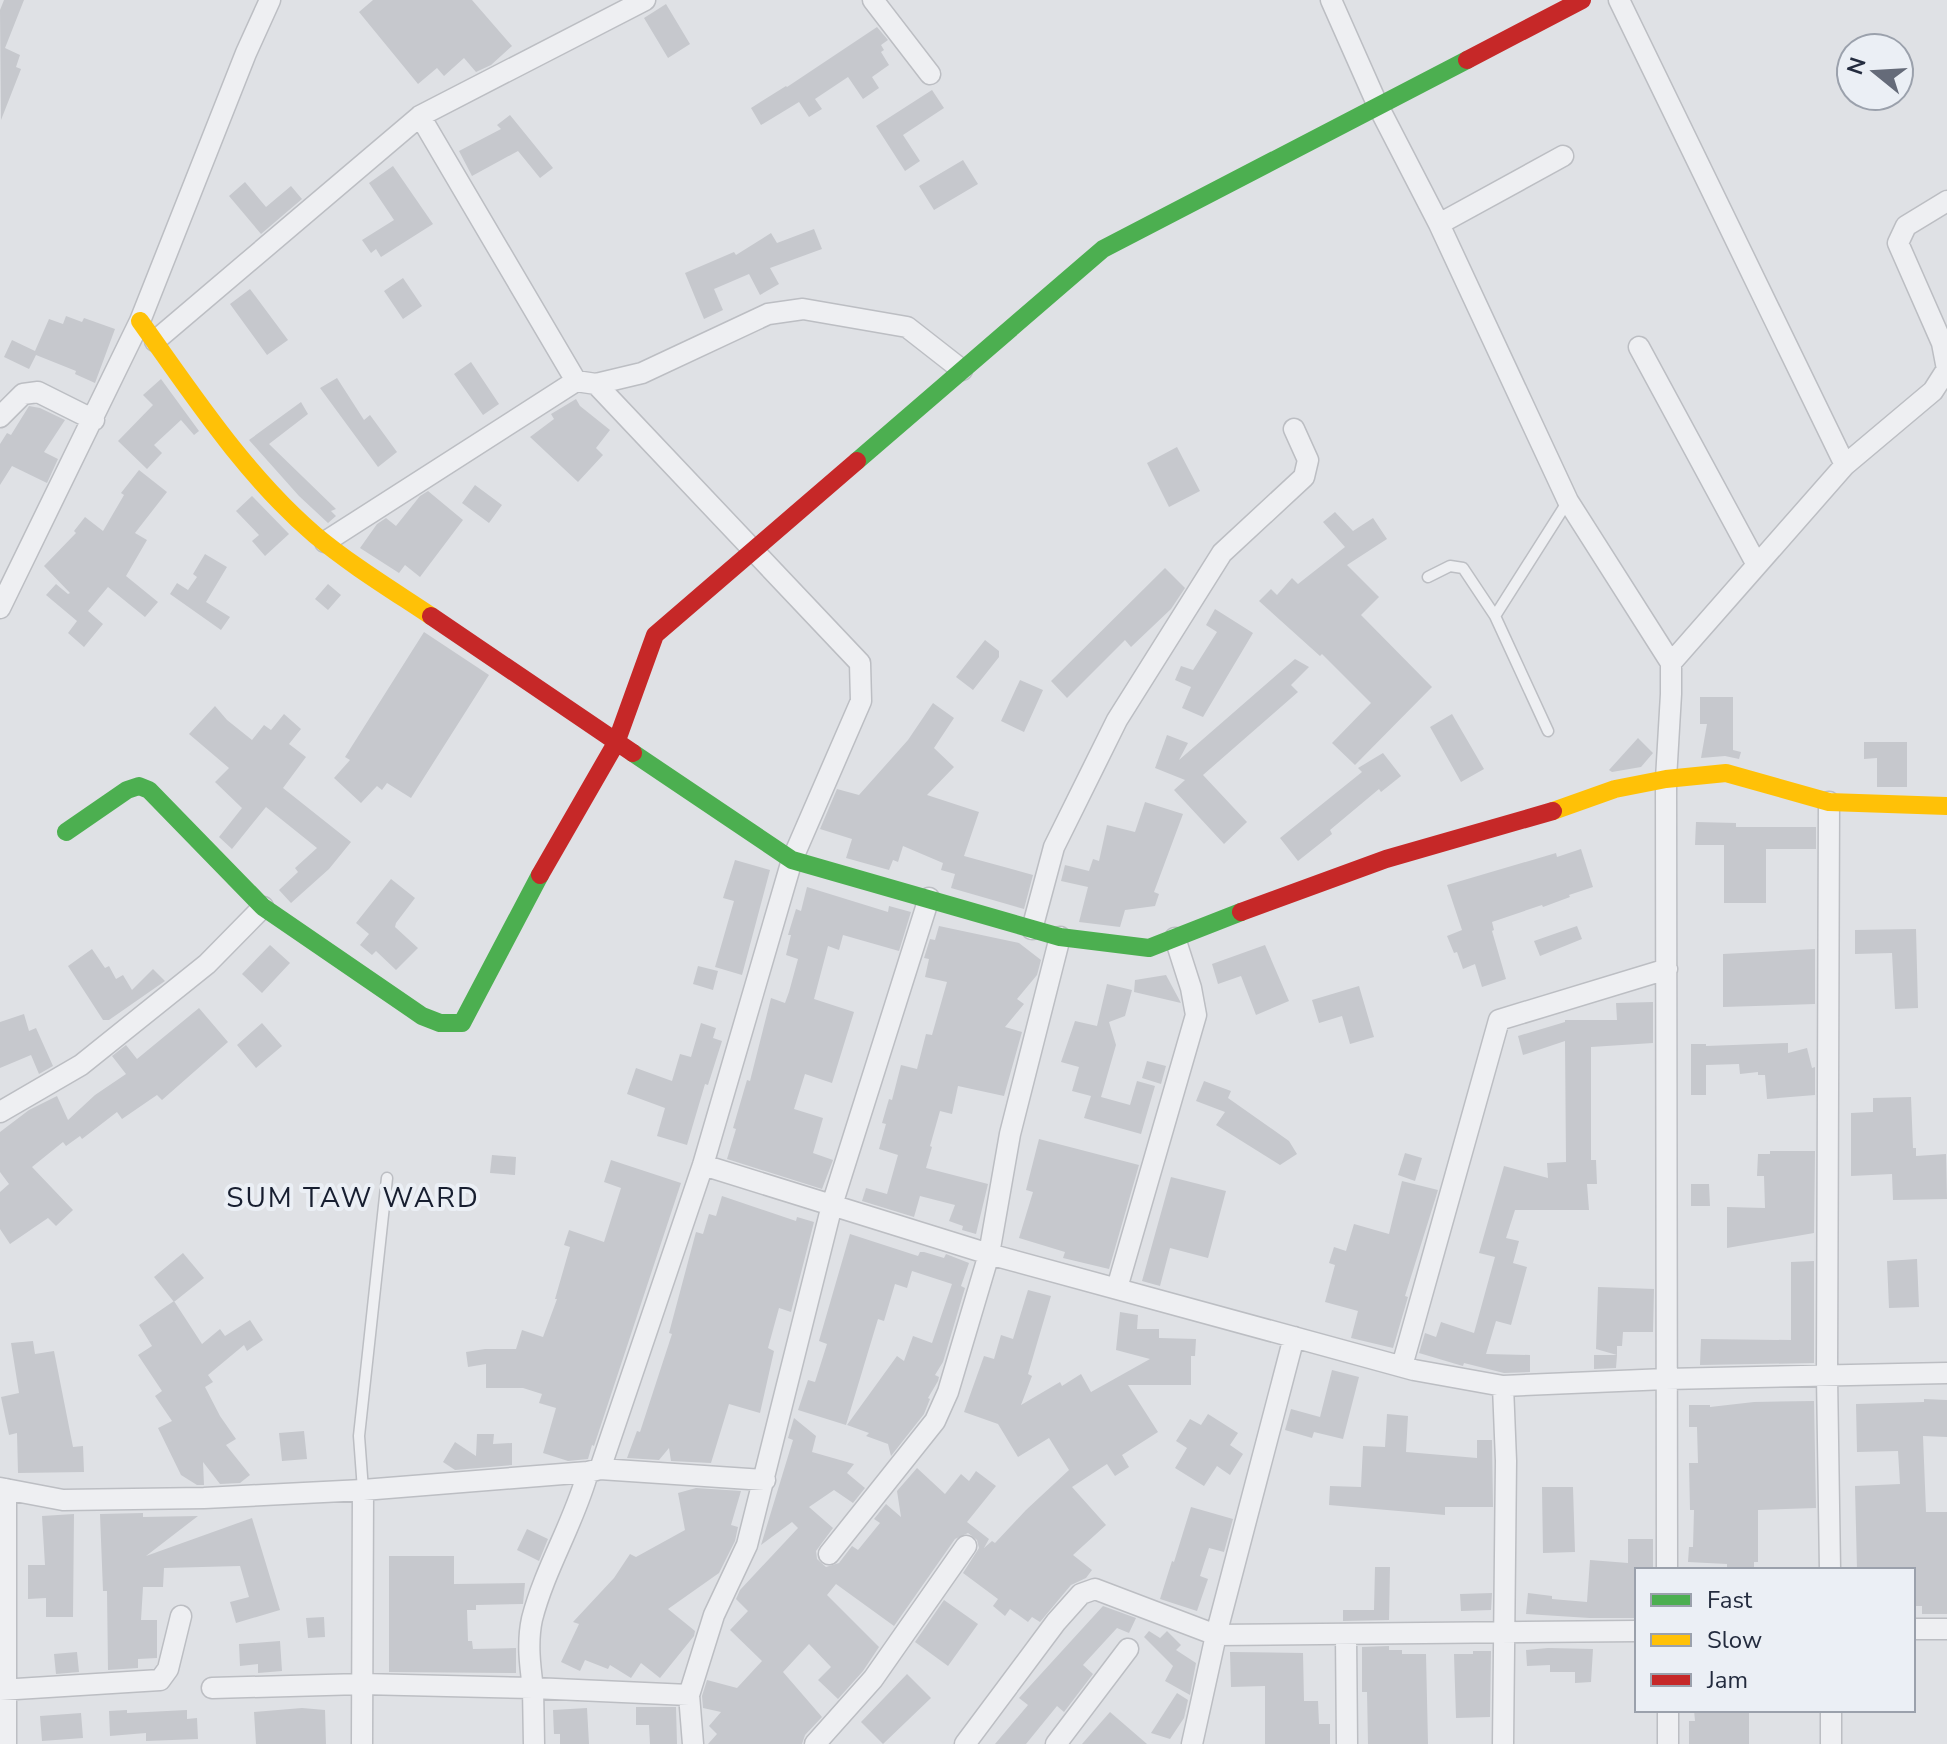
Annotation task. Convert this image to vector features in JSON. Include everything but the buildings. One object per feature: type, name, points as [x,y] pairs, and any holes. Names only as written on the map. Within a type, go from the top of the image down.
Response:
[{"type":"street","points":[[0,608],[140,321],[270,0]]},
{"type":"street","points":[[155,341],[420,116],[645,0]]},
{"type":"street","points":[[873,0],[930,74]]},
{"type":"street","points":[[1331,0],[1378,106],[1439,224],[1568,501],[1671,663],[1666,779],[1667,1568]]},
{"type":"street","points":[[66,832],[127,790],[139,786],[149,790],[263,907],[422,1016],[440,1023],[462,1023],[562,833],[616,743],[655,635],[1103,249],[1582,0]]},
{"type":"street","points":[[1619,0],[1845,465]]},
{"type":"street","points":[[420,116],[586,382],[860,663],[861,701],[792,860],[703,1165],[594,1470],[544,1584],[532,1622],[529,1655],[534,1744]]},
{"type":"street","points":[[1439,224],[1563,156]]},
{"type":"street","points":[[1671,663],[1845,465],[1933,391],[1947,369],[1942,343],[1898,243],[1906,226],[1947,201]]},
{"type":"street","points":[[325,542],[586,382],[642,373],[768,314],[803,309],[907,327],[962,370]]},
{"type":"street","points":[[140,321],[212,419],[267,485],[311,531],[616,743],[792,860],[1060,937],[1149,948],[1272,899],[1386,859],[1520,822],[1615,789],[1666,779],[1726,773],[1829,802],[1947,806]]},
{"type":"street","points":[[1639,347],[1757,565]]},
{"type":"street","points":[[0,417],[23,394],[38,392],[94,420]]},
{"type":"street","points":[[1032,929],[1054,847],[1117,720],[1222,553],[1304,477],[1308,460],[1294,429]]},
{"type":"street","points":[[1829,802],[1827,1376],[1830,1568]]},
{"type":"street","points":[[693,1744],[689,1695],[714,1615],[747,1545],[832,1205],[929,898]]},
{"type":"street","points":[[0,1112],[81,1065],[207,964],[263,907]]},
{"type":"street","points":[[829,1554],[935,1421],[948,1392],[989,1254],[1010,1134],[1060,937]]},
{"type":"street","points":[[1117,1288],[1196,1015],[1175,938]]},
{"type":"street","points":[[1402,1366],[1499,1020],[1667,969]]},
{"type":"street","points":[[703,1165],[989,1254],[1402,1366],[1503,1386],[1947,1373]]},
{"type":"street","points":[[1192,1744],[1216,1635],[1294,1337]]},
{"type":"street","points":[[1503,1386],[1506,1461],[1503,1744]]},
{"type":"street","points":[[6,1744],[3,1488],[63,1500],[204,1498],[363,1490],[594,1470],[765,1480]]},
{"type":"street","points":[[362,1744],[363,1490]]},
{"type":"street","points":[[815,1744],[873,1679],[966,1546]]},
{"type":"street","points":[[965,1744],[1056,1622],[1081,1594],[1095,1589],[1216,1635],[1635,1631]]},
{"type":"street","points":[[3,1690],[160,1680],[168,1669],[181,1616]]},
{"type":"street","points":[[1915,1629],[1947,1629]]},
{"type":"street","points":[[1346,1635],[1347,1744]]},
{"type":"street","points":[[1056,1744],[1128,1649]]},
{"type":"street","points":[[212,1688],[362,1684],[689,1695]]},
{"type":"street","points":[[1668,1712],[1668,1744]]},
{"type":"street","points":[[1831,1712],[1831,1744]]},
{"type":"lane","points":[[1495,616],[1568,501]]},
{"type":"lane","points":[[1428,577],[1450,566],[1463,568],[1495,616],[1548,731]]},
{"type":"lane","points":[[363,1490],[359,1436],[387,1178]]},
{"type":"traffic: fast","points":[[857,461],[1103,249],[1467,60]]},
{"type":"traffic: fast","points":[[633,753],[792,860],[1060,937],[1149,948],[1241,912]]},
{"type":"traffic: fast","points":[[66,832],[127,790],[139,786],[149,790],[263,907],[422,1016],[440,1023],[462,1023],[540,875]]},
{"type":"traffic: slow","points":[[140,321],[221,433],[290,512],[343,557],[431,616]]},
{"type":"traffic: slow","points":[[1553,811],[1615,789],[1666,779],[1726,773],[1829,802],[1947,806]]},
{"type":"traffic: jam","points":[[1467,60],[1582,0]]},
{"type":"traffic: jam","points":[[540,875],[616,743],[655,635],[857,461]]},
{"type":"traffic: jam","points":[[431,616],[633,753]]},
{"type":"traffic: jam","points":[[1241,912],[1386,859],[1553,811]]},
{"type":"district","name":"SUM TAW WARD","points":[[353,1197]]}]
